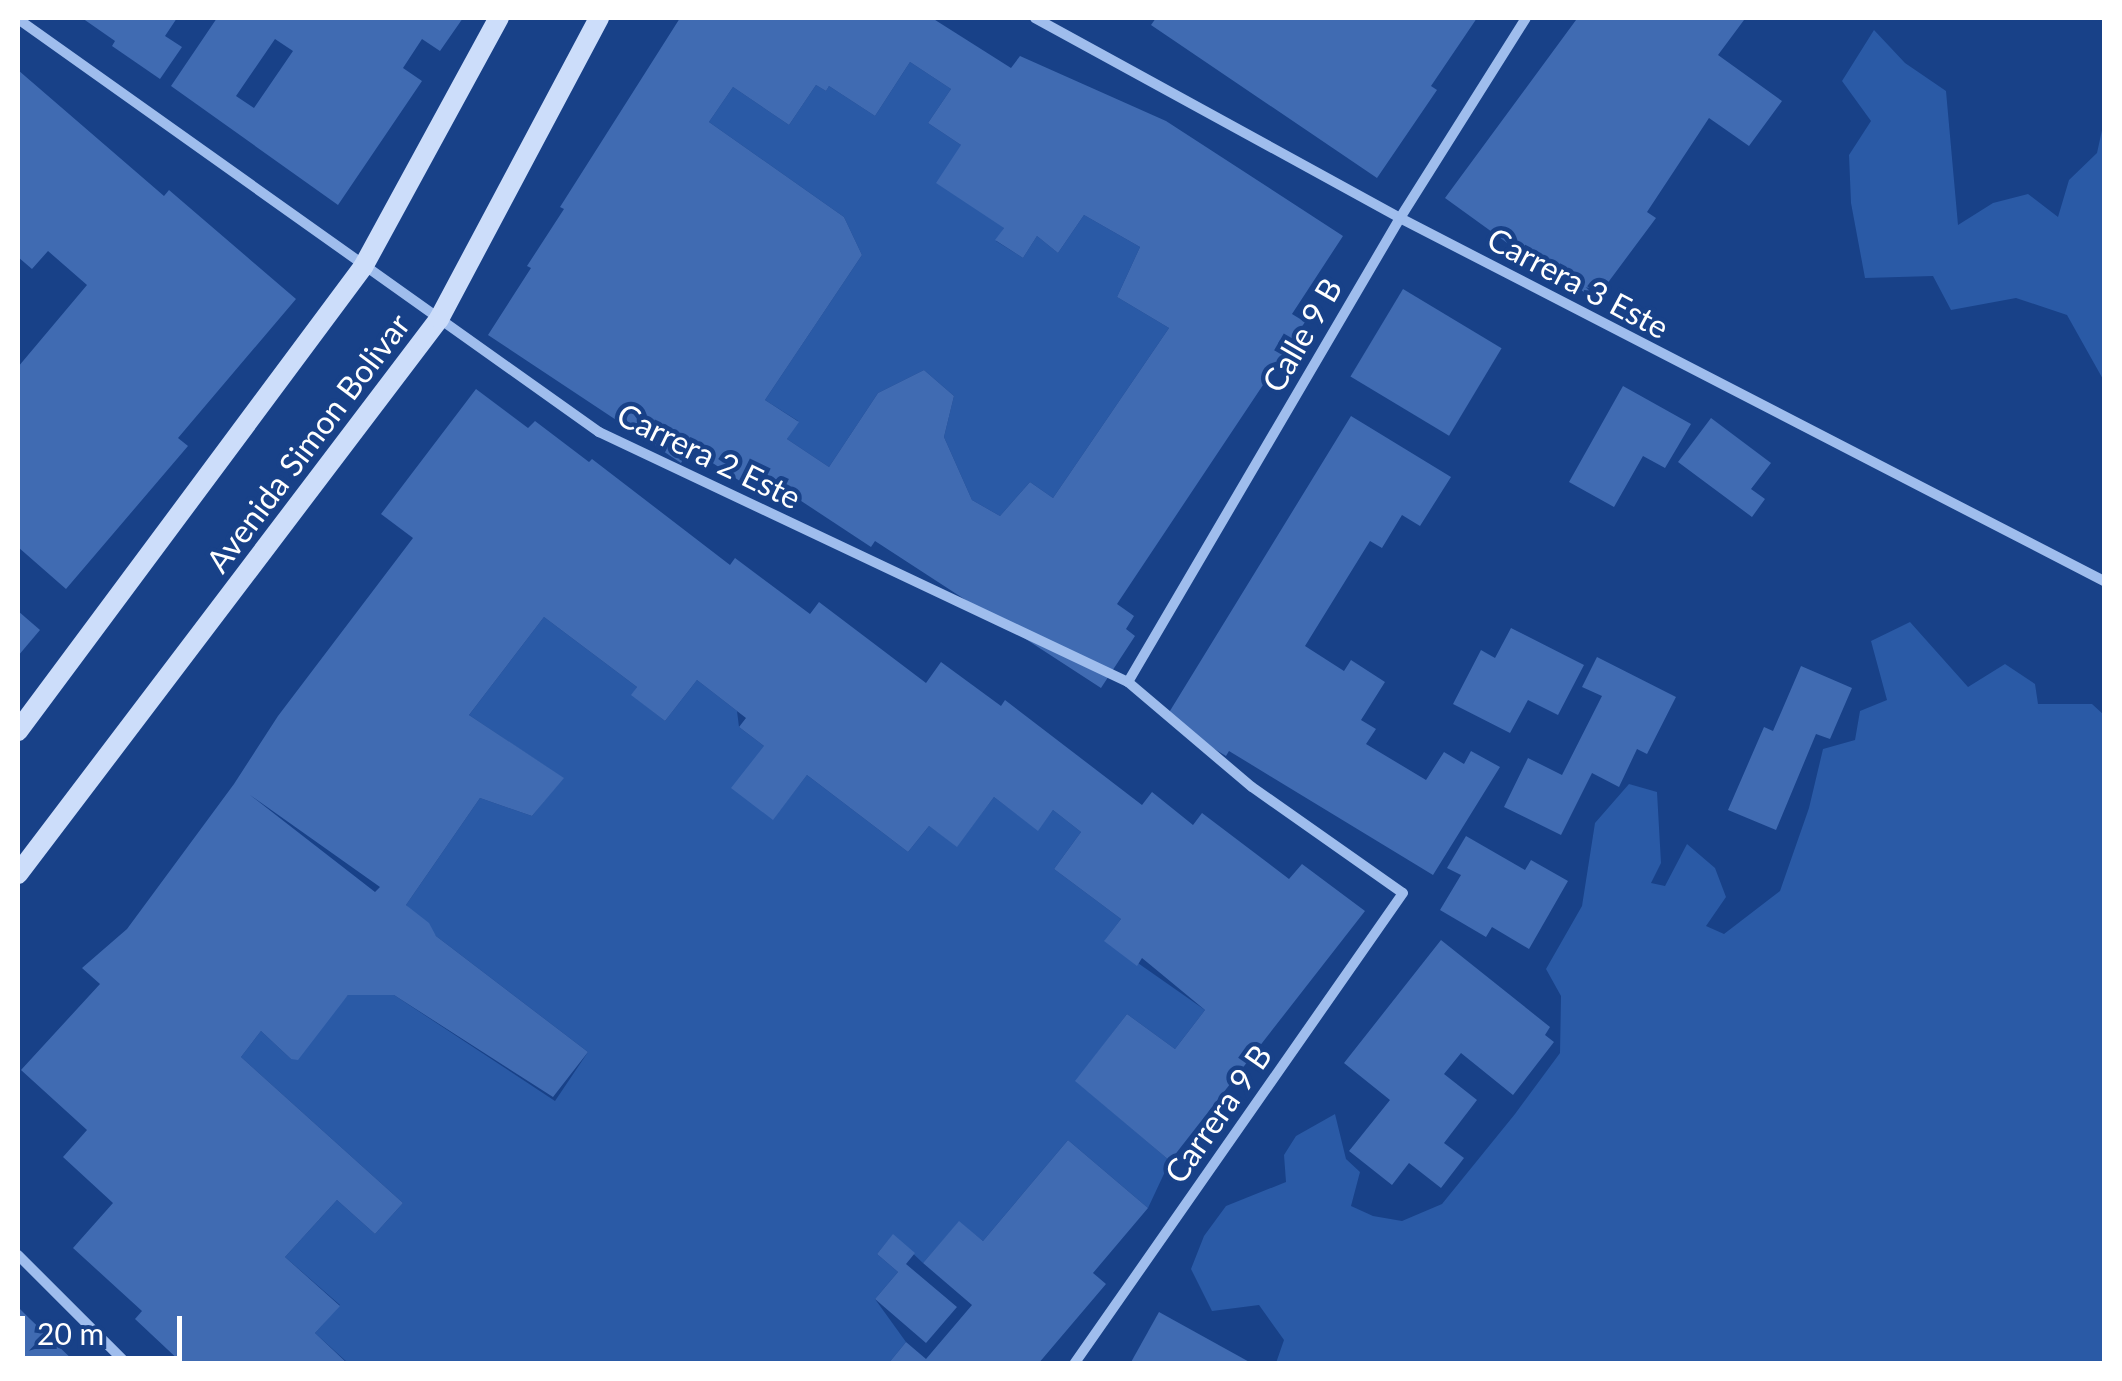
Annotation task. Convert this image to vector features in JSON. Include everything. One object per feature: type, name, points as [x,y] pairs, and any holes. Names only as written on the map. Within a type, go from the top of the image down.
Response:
[{"type":"main road","name":"Avenida Simon Bolivar","points":[[18,730],[363,267],[498,18]]},
{"type":"main road","name":"Avenida Simon Bolivar","points":[[18,874],[440,319],[600,18]]},
{"type":"street","name":"Carrera 3 Este","points":[[1035,18],[1400,218],[2104,581]]},
{"type":"street","name":"Calle 9 B","points":[[1128,682],[1400,218],[1526,18]]},
{"type":"street","name":"Carrera 2 Este","points":[[18,19],[599,432],[1128,682],[1252,787],[1403,893]]},
{"type":"street","name":"Carrera 9 B","points":[[1074,1364],[1403,893]]},
{"type":"street","points":[[18,1255],[127,1364]]},
{"type":"shaded area","points":[[1874,30],[1905,63],[1946,91],[1958,225],[1993,203],[2028,194],[2058,217],[2069,180],[2097,153],[2104,121],[2104,381],[2067,315],[2016,298],[1951,310],[1933,276],[1865,278],[1851,203],[1849,155],[1871,121],[1842,81]]},
{"type":"shaded area","points":[[910,62],[951,89],[928,123],[961,145],[1004,228],[996,241],[1023,258],[1037,236],[1058,253],[1084,215],[1140,247],[1117,297],[1169,328],[1053,498],[1030,482],[1000,516],[972,500],[944,437],[954,396],[924,370],[878,393],[829,467],[787,439],[798,421],[765,400],[862,255],[844,217],[709,122],[733,87],[789,125],[816,85],[826,91],[829,86],[875,116]]},
{"type":"shaded area","points":[[544,617],[637,687],[632,695],[665,721],[697,680],[737,711],[739,727],[764,746],[773,819],[807,775],[908,852],[929,826],[957,846],[994,797],[1038,830],[1053,810],[1081,832],[1054,869],[1121,919],[1105,940],[1205,1010],[1175,1049],[1127,1014],[1076,1081],[1170,1161],[1148,1208],[1068,1140],[983,1241],[959,1222],[923,1263],[893,1235],[877,1254],[898,1272],[875,1299],[906,1342],[888,1364],[348,1363],[315,1333],[340,1305],[285,1257],[337,1200],[375,1234],[403,1203],[241,1057],[261,1031],[291,1059],[348,995],[394,995],[555,1101],[588,1052],[436,936],[406,905],[480,798],[532,816],[563,778],[469,715]]},
{"type":"shaded area","points":[[1910,622],[1968,687],[2005,664],[2035,684],[2038,704],[2092,704],[2104,715],[2104,1363],[1276,1363],[1284,1340],[1259,1305],[1212,1311],[1191,1269],[1204,1236],[1226,1206],[1286,1182],[1284,1155],[1296,1136],[1335,1114],[1346,1159],[1360,1172],[1351,1206],[1373,1216],[1402,1221],[1442,1204],[1515,1114],[1560,1053],[1561,996],[1546,969],[1582,906],[1595,823],[1629,784],[1657,792],[1661,863],[1651,883],[1665,886],[1687,844],[1715,868],[1726,897],[1706,926],[1724,934],[1780,891],[1809,808],[1823,749],[1855,740],[1860,711],[1887,700],[1871,641]]},
{"type":"building","points":[[82,18],[177,18],[165,36],[182,47],[160,79],[112,46],[115,41]]},
{"type":"building","points":[[217,18],[463,18],[440,51],[422,39],[403,68],[422,81],[338,205],[171,86]],"holes":[[[275,39],[293,51],[254,108],[236,96]]]},
{"type":"building","points":[[680,18],[932,18],[1011,68],[1020,56],[1166,121],[1343,236],[1292,314],[1305,322],[1117,604],[1134,616],[1126,629],[1135,636],[1101,688],[875,541],[871,547],[783,489],[773,503],[690,448],[681,463],[488,335],[531,268],[527,266],[564,209],[560,207]],"holes":[[[910,62],[951,89],[928,123],[961,145],[936,183],[1004,228],[995,240],[1023,258],[1037,236],[1058,253],[1084,215],[1140,247],[1117,297],[1169,328],[1053,498],[1030,482],[1000,516],[972,500],[944,437],[954,396],[924,370],[878,393],[829,467],[787,439],[799,422],[765,400],[862,255],[844,217],[709,122],[733,87],[789,125],[816,85],[826,91],[829,86],[875,116]]]},
{"type":"building","points":[[1156,18],[1477,18],[1431,86],[1437,90],[1377,178],[1151,25]]},
{"type":"building","points":[[1573,18],[1740,18],[1744,20],[1718,55],[1782,101],[1749,146],[1709,118],[1647,212],[1656,218],[1595,300],[1556,272],[1553,276],[1445,198],[1576,20]]},
{"type":"building","points":[[18,70],[164,196],[169,190],[296,299],[178,438],[188,446],[66,589],[18,547],[18,367],[87,285],[48,251],[32,269],[18,257]]},
{"type":"building","points":[[1403,289],[1502,348],[1449,436],[1350,376]]},
{"type":"building","points":[[1623,386],[1691,424],[1665,468],[1643,456],[1614,507],[1569,482]]},
{"type":"building","points":[[476,389],[528,428],[535,421],[589,462],[592,459],[730,565],[735,558],[810,614],[819,602],[926,683],[941,662],[1001,706],[1005,700],[1142,805],[1152,792],[1193,825],[1202,813],[1289,879],[1302,864],[1365,911],[1170,1161],[1075,1081],[1127,1014],[1175,1049],[1205,1010],[1142,958],[1137,966],[1104,941],[1121,919],[1054,869],[1081,832],[1053,810],[1038,831],[994,797],[957,847],[929,826],[908,852],[807,775],[773,820],[731,788],[764,746],[739,727],[746,718],[697,680],[665,721],[631,695],[637,687],[544,617],[469,715],[564,778],[532,816],[480,798],[406,905],[429,923],[436,936],[588,1052],[553,1097],[394,995],[348,995],[298,1060],[291,1059],[261,1031],[241,1057],[403,1203],[375,1234],[337,1200],[285,1257],[340,1306],[315,1333],[348,1364],[183,1364],[135,1319],[142,1311],[73,1248],[113,1203],[63,1157],[87,1130],[21,1070],[100,984],[82,968],[127,929],[234,784],[278,716],[413,538],[381,514]],"holes":[[[250,795],[380,887],[375,892]]]},
{"type":"building","points":[[1351,416],[1451,477],[1420,526],[1402,515],[1382,548],[1370,541],[1305,646],[1344,671],[1351,660],[1385,682],[1361,720],[1376,729],[1366,744],[1426,780],[1444,752],[1464,764],[1471,751],[1500,767],[1433,875],[1229,751],[1226,756],[1165,719]]},
{"type":"building","points":[[1711,418],[1771,463],[1751,489],[1765,499],[1752,517],[1678,462]]},
{"type":"building","points":[[18,611],[40,630],[18,656]]},
{"type":"building","points":[[1511,628],[1584,665],[1558,715],[1528,700],[1510,733],[1453,704],[1481,650],[1495,658]]},
{"type":"building","points":[[1597,657],[1676,697],[1647,754],[1637,749],[1619,787],[1592,773],[1561,835],[1504,807],[1528,758],[1562,775],[1602,696],[1582,687]]},
{"type":"building","points":[[1801,666],[1852,688],[1830,739],[1816,734],[1776,830],[1728,810],[1764,727],[1773,731]]},
{"type":"building","points":[[1466,836],[1525,870],[1531,860],[1568,881],[1529,949],[1492,927],[1486,937],[1440,910],[1461,875],[1447,868]]},
{"type":"building","points":[[1441,940],[1550,1027],[1545,1035],[1554,1042],[1513,1095],[1461,1053],[1444,1074],[1477,1100],[1444,1143],[1464,1158],[1441,1188],[1409,1163],[1392,1185],[1349,1151],[1390,1100],[1344,1063]]},
{"type":"building","points":[[1068,1140],[1148,1208],[1093,1273],[1106,1284],[1038,1364],[888,1364],[906,1342],[926,1359],[972,1305],[923,1263],[959,1221],[983,1241]]},
{"type":"building","points":[[893,1234],[915,1253],[906,1264],[957,1307],[926,1343],[875,1299],[898,1272],[877,1254]]},
{"type":"building","points":[[18,1307],[30,1319],[77,1364],[18,1364]]},
{"type":"building","points":[[1159,1312],[1253,1364],[1130,1364]]}]
